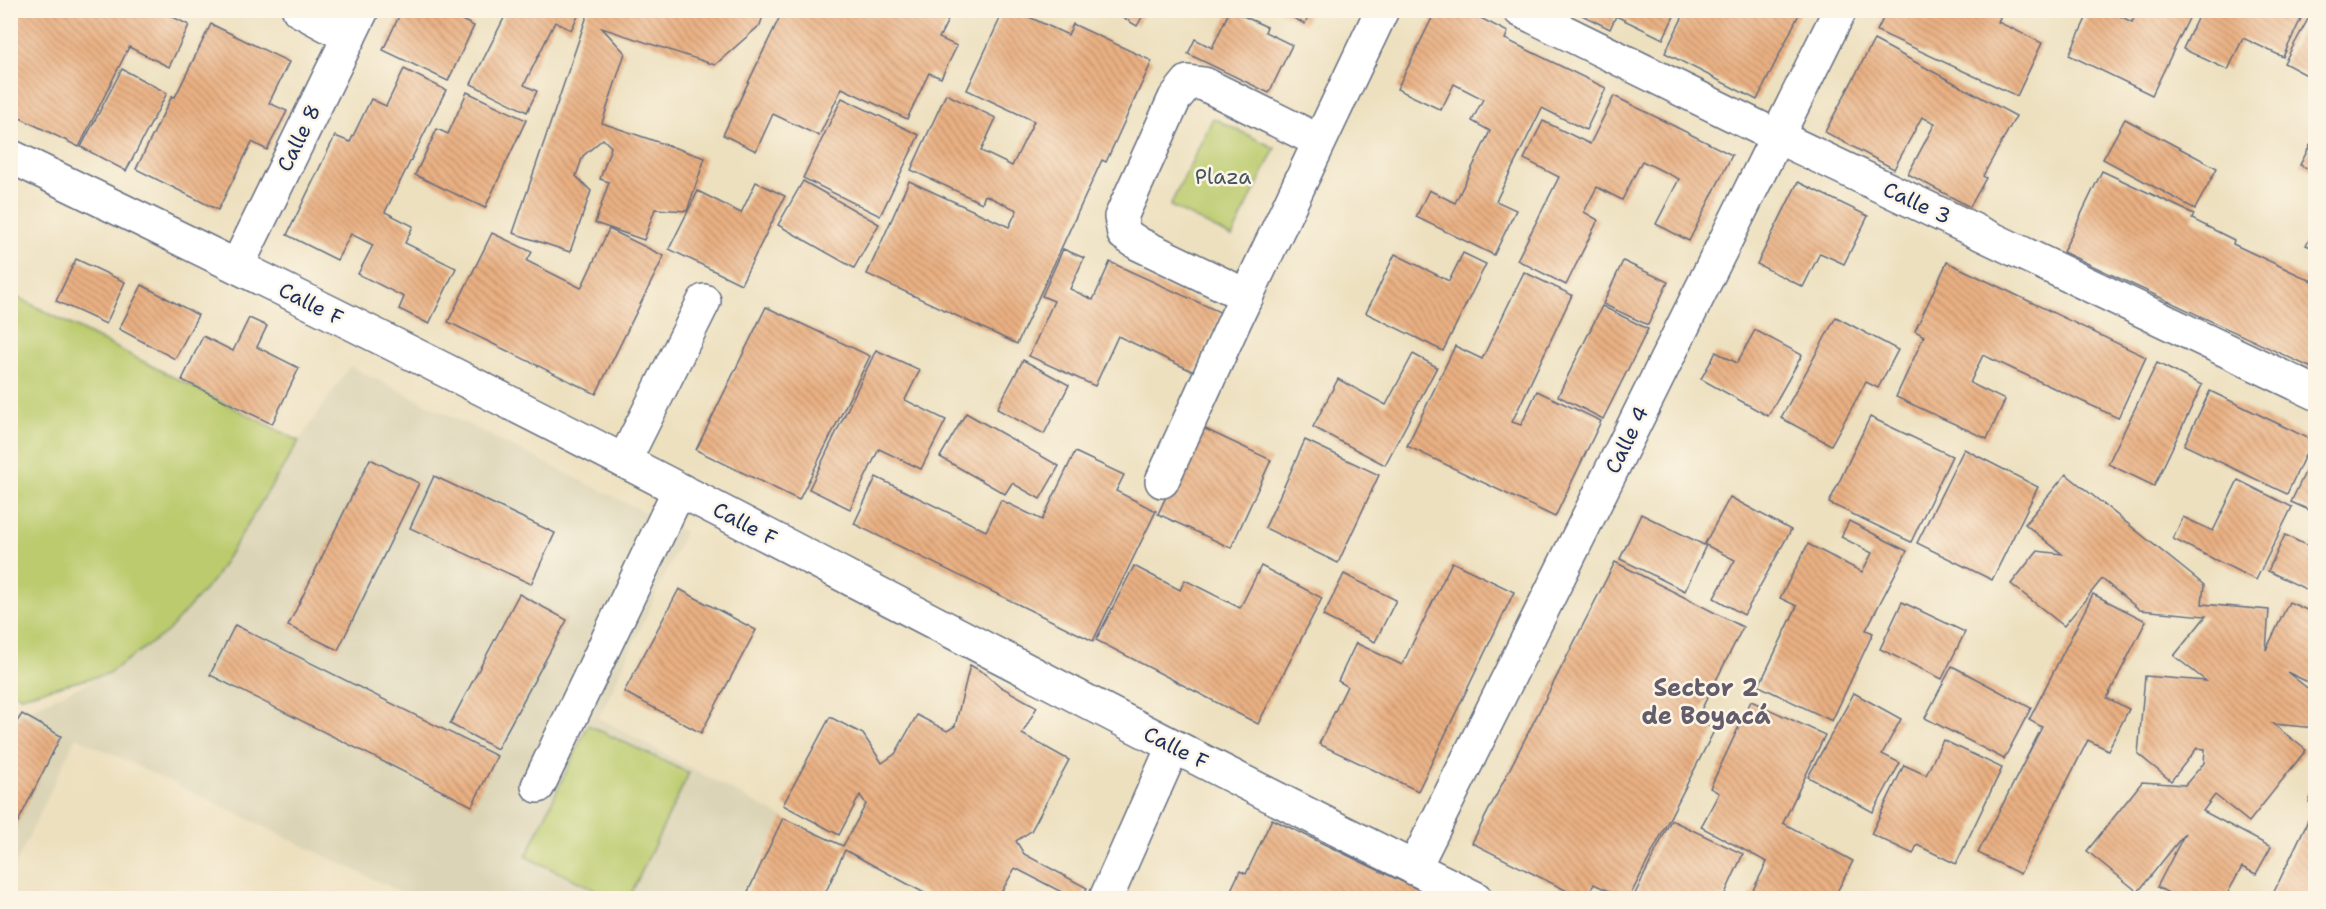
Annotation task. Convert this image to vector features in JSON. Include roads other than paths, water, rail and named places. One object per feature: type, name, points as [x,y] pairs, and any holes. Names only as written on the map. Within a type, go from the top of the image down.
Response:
[{"type":"street","points":[[299,10],[355,24]]},
{"type":"street","points":[[1162,481],[1382,10]]},
{"type":"street","name":"Calle 3","points":[[1520,10],[1778,137],[2316,393]]},
{"type":"street","name":"Calle 4","points":[[1414,868],[1840,10]]},
{"type":"street","name":"Calle 8","points":[[237,266],[355,24]]},
{"type":"street","points":[[1247,296],[1139,244],[1124,234],[1121,217],[1175,98],[1188,82],[1204,84],[1319,141]]},
{"type":"street","name":"Calle F","points":[[10,156],[237,266],[624,461],[1173,747],[1475,898]]},
{"type":"street","points":[[624,461],[704,301]]},
{"type":"street","points":[[537,786],[679,489]]},
{"type":"street","points":[[1106,898],[1173,747]]},
{"type":"district","name":"Sector 2 de Boyacá","points":[[1706,702]]},
{"type":"park label","name":"Plaza","points":[[1223,177]]}]
